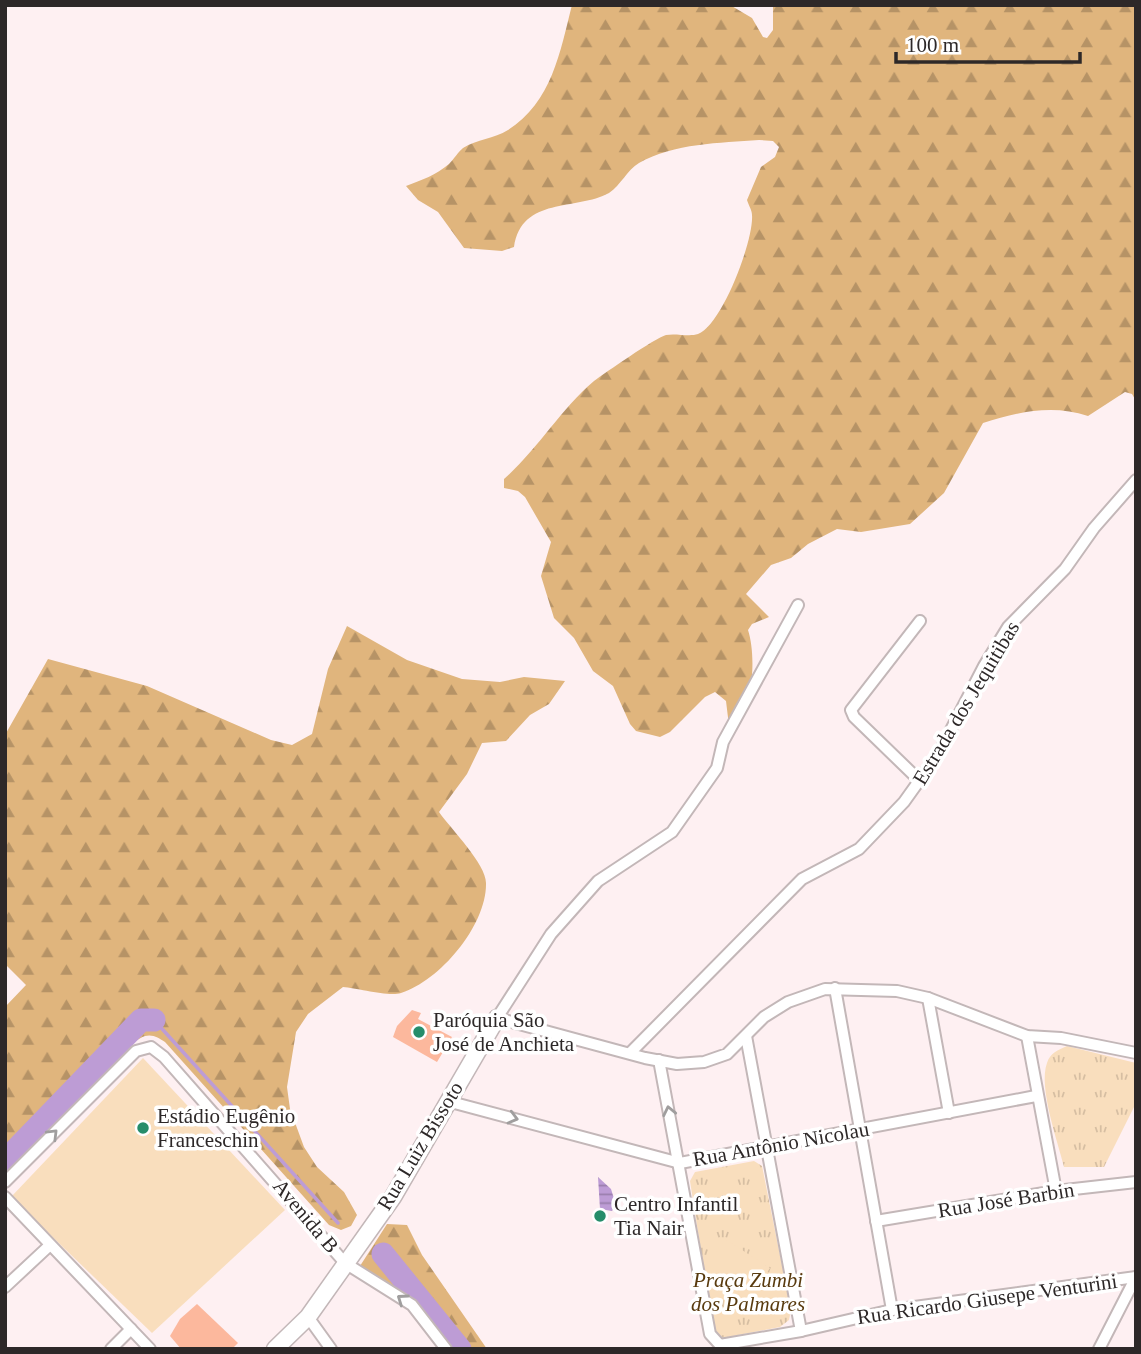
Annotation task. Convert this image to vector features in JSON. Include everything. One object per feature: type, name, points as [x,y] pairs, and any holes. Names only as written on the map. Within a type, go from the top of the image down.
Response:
[{"type":"street","name":"Estrada dos Jequitibas","points":[[630,1053],[802,879],[859,849],[904,802],[939,753],[1008,626],[1065,569],[1094,528],[1136,480]]},
{"type":"street","name":"Rua Luiz Bissoto","points":[[275,1349],[308,1317],[411,1171],[447,1101],[556,927],[598,881],[672,832],[717,768],[723,742],[798,605]]},
{"type":"street","points":[[920,621],[851,710],[854,717],[920,781]]},
{"type":"street","points":[[497,1018],[677,1064],[704,1062],[727,1054],[764,1017],[788,1002],[835,988],[897,991],[928,998],[1027,1036],[1060,1038],[1136,1054]]},
{"type":"street","points":[[835,988],[892,1310]]},
{"type":"street","points":[[928,998],[949,1113]]},
{"type":"street","points":[[746,1036],[801,1331]]},
{"type":"street","points":[[1027,1036],[1036,1096],[1056,1191]]},
{"type":"street","name":"Avenida B","points":[[5,1182],[136,1051],[151,1047],[279,1184],[345,1262],[412,1305],[446,1349]]},
{"type":"street","points":[[659,1060],[680,1163]]},
{"type":"street","name":"Rua Antônio Nicolau","points":[[447,1101],[680,1163],[1036,1096]]},
{"type":"street","name":"Rua Ricardo Giusepe Venturini","points":[[680,1163],[710,1334],[720,1345],[801,1331],[892,1310],[1136,1277]]},
{"type":"street","name":"Rua José Barbin","points":[[876,1221],[1056,1191],[1136,1182]]},
{"type":"street","points":[[5,1197],[150,1349]]},
{"type":"street","points":[[5,1287],[49,1245]]},
{"type":"street","points":[[1099,1349],[1136,1277]]},
{"type":"street","points":[[308,1317],[331,1349]]},
{"type":"street","points":[[111,1349],[131,1329]]},
{"type":"green space","points":[[572,5],[730,5],[752,18],[763,37],[767,38],[773,30],[773,5],[1136,5],[1136,401],[1132,394],[1125,392],[1088,416],[1048,410],[983,423],[944,493],[910,524],[861,532],[837,529],[808,544],[791,558],[771,565],[746,594],[769,617],[752,624],[748,630],[752,655],[751,685],[744,713],[730,734],[726,701],[715,692],[705,697],[670,732],[660,737],[636,731],[630,724],[613,686],[593,671],[574,638],[554,618],[541,576],[551,542],[525,497],[518,491],[504,488],[504,479],[528,455],[570,404],[594,381],[666,335],[698,334],[717,315],[735,281],[748,243],[752,213],[747,200],[761,167],[775,157],[779,147],[773,141],[729,142],[698,145],[653,156],[635,166],[609,193],[539,212],[519,231],[514,247],[502,251],[464,248],[438,212],[418,200],[406,186],[439,171],[463,148],[503,133],[523,119],[535,105],[552,75]]},
{"type":"green space","points":[[347,626],[407,660],[462,679],[500,682],[524,677],[565,681],[549,704],[530,715],[506,741],[482,743],[467,774],[439,812],[480,866],[486,883],[479,916],[458,949],[431,977],[401,993],[343,987],[308,1014],[296,1032],[287,1087],[290,1109],[304,1147],[317,1167],[344,1192],[357,1215],[351,1226],[341,1230],[329,1225],[165,1042],[151,1036],[145,1036],[133,1043],[116,1057],[5,1171],[5,1007],[26,985],[5,964],[5,735],[48,659],[147,686],[271,740],[292,745],[312,734],[328,669]]},
{"type":"green space","points":[[1067,1046],[1136,1063],[1136,1103],[1104,1167],[1064,1167],[1047,1100],[1045,1073],[1050,1057]]},
{"type":"green space","name":"Estádio Eugênio Franceschin","points":[[143,1058],[285,1210],[152,1333],[11,1197]]},
{"type":"green space","name":"Praça Zumbi dos Palmares","points":[[754,1161],[762,1166],[791,1310],[789,1320],[780,1327],[723,1338],[713,1328],[690,1181],[695,1172]]},
{"type":"green space","points":[[387,1224],[407,1225],[422,1255],[487,1349],[452,1349],[415,1302],[360,1266]]},
{"type":"green space","points":[[725,1239],[770,1268],[752,1295],[707,1265]]},
{"type":"shaded area","points":[[598,1177],[611,1189],[616,1205],[612,1211],[600,1209]]},
{"type":"building","name":"Paróquia São José de Anchieta","points":[[412,1010],[421,1013],[418,1019],[452,1037],[437,1062],[393,1037],[397,1026]]},
{"type":"building","points":[[197,1304],[238,1343],[232,1349],[181,1349],[170,1336],[180,1319]]},
{"type":"waterway","points":[[5,1161],[141,1020],[154,1020]]},
{"type":"waterway","points":[[154,1020],[338,1223]]},
{"type":"waterway","points":[[383,1254],[460,1349]]},
{"type":"place","name":"Paróquia São José de Anchieta","points":[[419,1032]]},
{"type":"place","name":"Estádio Eugênio Franceschin","points":[[143,1128]]},
{"type":"place","name":"Centro Infantil Tia Nair","points":[[600,1216]]}]
